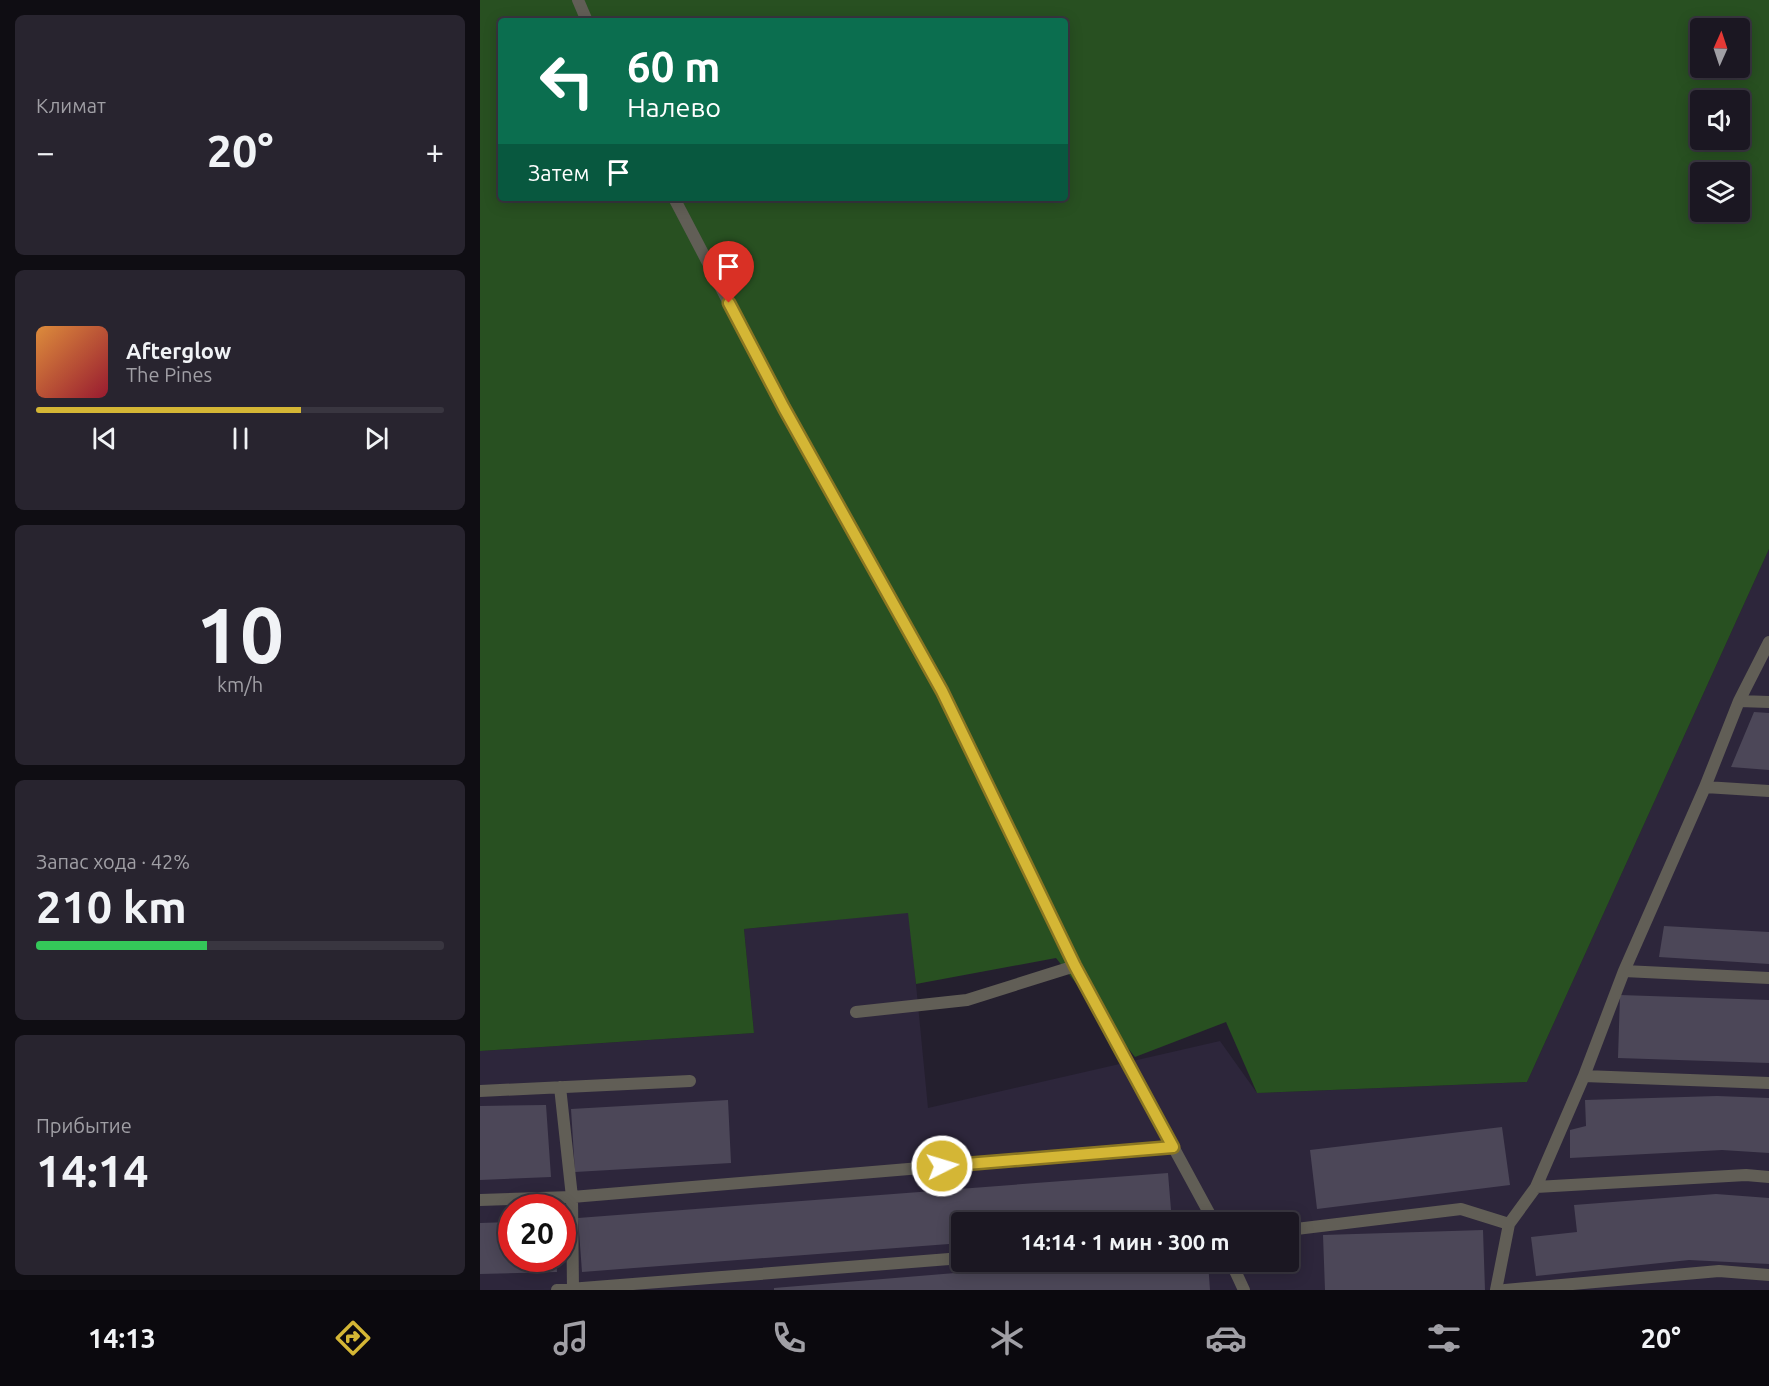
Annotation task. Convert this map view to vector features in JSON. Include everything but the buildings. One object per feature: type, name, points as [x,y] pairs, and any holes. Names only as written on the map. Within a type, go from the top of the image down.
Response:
[{"type":"lane","points":[[578,0],[587,18]]},
{"type":"lane","points":[[676,201],[784,408],[942,691],[1075,966],[1209,1212]]},
{"type":"lane","points":[[1496,1290],[1509,1224],[1536,1187],[1584,1076],[1624,971],[1705,787],[1739,701],[1769,642]]},
{"type":"lane","points":[[1739,701],[1769,702]]},
{"type":"lane","points":[[1705,787],[1769,791]]},
{"type":"lane","points":[[856,1012],[967,1000],[1075,966]]},
{"type":"lane","points":[[1624,971],[1769,978]]},
{"type":"lane","points":[[1584,1076],[1769,1083]]},
{"type":"lane","points":[[480,1091],[690,1081]]},
{"type":"lane","points":[[560,1087],[572,1194]]},
{"type":"lane","points":[[576,1197],[1173,1147]]},
{"type":"lane","points":[[1536,1187],[1746,1175],[1769,1177]]},
{"type":"lane","points":[[480,1200],[498,1199]]},
{"type":"lane","points":[[1299,1229],[1461,1209],[1509,1224]]},
{"type":"lane","points":[[557,1290],[951,1259]]},
{"type":"lane","points":[[1504,1290],[1719,1271],[1769,1275]]},
{"type":"lane","points":[[573,1272],[573,1290]]},
{"type":"lane","points":[[1236,1272],[1244,1290]]},
{"type":"shaded area","points":[[1769,549],[1769,1290],[480,1290],[480,1051],[754,1033],[744,929],[909,912],[928,1108],[1220,1041],[1257,1093],[1527,1082]]},
{"type":"green space","points":[[480,0],[1769,0],[1769,549],[1527,1082],[1257,1093],[1226,1022],[1135,1057],[1056,958],[916,984],[908,913],[744,929],[754,1033],[480,1051]]},
{"type":"route","points":[[729,303],[784,408],[942,691],[1075,966],[1173,1147],[942,1166]]}]
